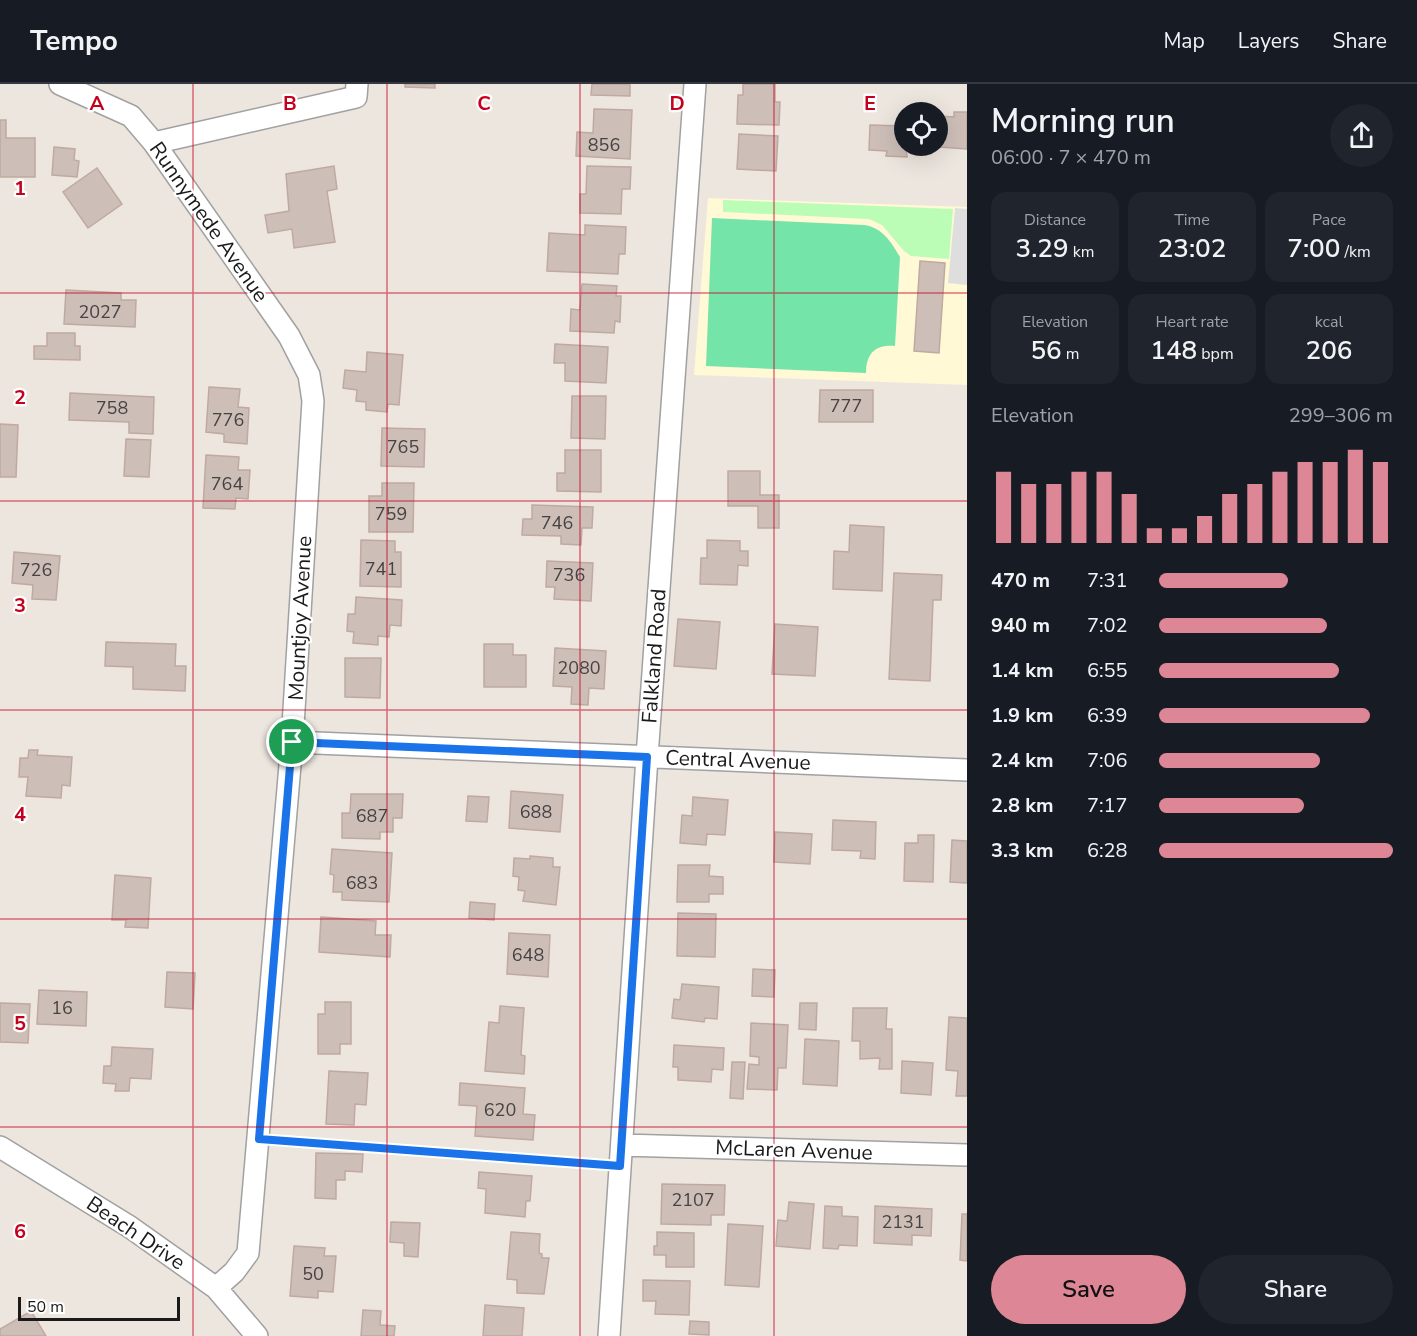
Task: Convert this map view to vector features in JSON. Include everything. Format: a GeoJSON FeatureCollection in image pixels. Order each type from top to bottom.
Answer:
{"type":"FeatureCollection","features":[{"type":"Feature","properties":{"kind":"street","name":"Runnymede Avenue"},"geometry":{"type":"LineString","coordinates":[[60,84],[130,116],[154,143],[289,336],[309,375],[313,401]]}},
{"type":"Feature","properties":{"kind":"street"},"geometry":{"type":"LineString","coordinates":[[154,143],[356,97],[357,84]]}},
{"type":"Feature","properties":{"kind":"street","name":"Falkland Road"},"geometry":{"type":"LineString","coordinates":[[609,1336],[695,84]]}},
{"type":"Feature","properties":{"kind":"street","name":"Mountjoy Avenue"},"geometry":{"type":"LineString","coordinates":[[216,1288],[234,1272],[248,1253],[292,742],[313,401]]}},
{"type":"Feature","properties":{"kind":"street","name":"Central Avenue"},"geometry":{"type":"LineString","coordinates":[[292,742],[967,770]]}},
{"type":"Feature","properties":{"kind":"street","name":"Beach Drive"},"geometry":{"type":"LineString","coordinates":[[0,1147],[130,1227],[216,1288],[257,1336]]}},
{"type":"Feature","properties":{"kind":"street","name":"McLaren Avenue"},"geometry":{"type":"LineString","coordinates":[[621,1155],[967,1155]]}},
{"type":"Feature","properties":{"kind":"path"},"geometry":{"type":"LineString","coordinates":[[259,1139],[621,1155]]}},
{"type":"Feature","properties":{"kind":"shaded area"},"geometry":{"type":"Polygon","coordinates":[[[708,198],[967,207],[967,385],[694,375],[708,198]]]}},
{"type":"Feature","properties":{"kind":"shaded area"},"geometry":{"type":"Polygon","coordinates":[[[955,208],[967,209],[967,285],[948,283],[955,208]]]}},
{"type":"Feature","properties":{"kind":"green space"},"geometry":{"type":"Polygon","coordinates":[[[723,200],[953,209],[949,259],[911,256],[882,225],[869,219],[723,212],[723,200]]]}},
{"type":"Feature","properties":{"kind":"green space"},"geometry":{"type":"Polygon","coordinates":[[[712,218],[864,225],[881,232],[900,257],[895,346],[882,347],[873,352],[866,366],[866,373],[706,366],[712,218]]]}},
{"type":"Feature","properties":{"kind":"building"},"geometry":{"type":"Polygon","coordinates":[[[405,84],[435,84],[435,88],[405,87],[405,84]]]}},
{"type":"Feature","properties":{"kind":"building"},"geometry":{"type":"Polygon","coordinates":[[[592,84],[630,84],[630,96],[591,95],[592,84]]]}},
{"type":"Feature","properties":{"kind":"building"},"geometry":{"type":"Polygon","coordinates":[[[743,84],[775,84],[775,102],[780,102],[779,125],[737,124],[738,95],[743,95],[743,84]]]}},
{"type":"Feature","properties":{"kind":"building"},"geometry":{"type":"Polygon","coordinates":[[[594,109],[632,110],[630,159],[576,156],[577,132],[593,133],[594,109]]]}},
{"type":"Feature","properties":{"kind":"building"},"geometry":{"type":"Polygon","coordinates":[[[954,112],[967,112],[967,149],[948,148],[948,117],[954,117],[954,112]]]}},
{"type":"Feature","properties":{"kind":"building"},"geometry":{"type":"Polygon","coordinates":[[[0,120],[6,120],[6,138],[35,138],[35,177],[0,177],[0,120]]]}},
{"type":"Feature","properties":{"kind":"building"},"geometry":{"type":"Polygon","coordinates":[[[870,125],[894,126],[894,156],[907,157],[886,156],[887,151],[869,150],[870,125]]]}},
{"type":"Feature","properties":{"kind":"building"},"geometry":{"type":"Polygon","coordinates":[[[739,134],[778,136],[776,171],[737,169],[739,134]]]}},
{"type":"Feature","properties":{"kind":"building"},"geometry":{"type":"Polygon","coordinates":[[[54,147],[75,149],[74,160],[79,161],[77,177],[52,175],[54,147]]]}},
{"type":"Feature","properties":{"kind":"building"},"geometry":{"type":"Polygon","coordinates":[[[334,166],[337,189],[327,191],[335,242],[294,248],[292,229],[268,233],[265,215],[289,211],[286,174],[334,166]]]}},
{"type":"Feature","properties":{"kind":"building"},"geometry":{"type":"Polygon","coordinates":[[[587,166],[631,167],[630,189],[622,189],[621,214],[580,213],[580,194],[586,194],[587,166]]]}},
{"type":"Feature","properties":{"kind":"building"},"geometry":{"type":"Polygon","coordinates":[[[97,168],[122,204],[88,228],[63,192],[97,168]]]}},
{"type":"Feature","properties":{"kind":"building"},"geometry":{"type":"Polygon","coordinates":[[[585,225],[626,227],[625,254],[619,254],[618,274],[547,271],[549,233],[585,235],[585,225]]]}},
{"type":"Feature","properties":{"kind":"building"},"geometry":{"type":"Polygon","coordinates":[[[920,261],[945,263],[939,353],[914,351],[920,261]]]}},
{"type":"Feature","properties":{"kind":"building"},"geometry":{"type":"Polygon","coordinates":[[[582,284],[617,286],[616,296],[621,296],[620,322],[615,321],[614,333],[570,331],[571,309],[580,310],[582,284]]]}},
{"type":"Feature","properties":{"kind":"building"},"geometry":{"type":"Polygon","coordinates":[[[66,290],[121,293],[121,300],[136,300],[135,327],[64,324],[66,290]]]}},
{"type":"Feature","properties":{"kind":"building"},"geometry":{"type":"Polygon","coordinates":[[[47,333],[75,333],[75,346],[80,346],[80,360],[34,359],[34,346],[47,346],[47,333]]]}},
{"type":"Feature","properties":{"kind":"building"},"geometry":{"type":"Polygon","coordinates":[[[555,344],[608,347],[606,383],[565,381],[565,363],[554,363],[555,344]]]}},
{"type":"Feature","properties":{"kind":"building"},"geometry":{"type":"Polygon","coordinates":[[[367,352],[403,355],[399,405],[388,404],[387,412],[366,410],[366,402],[356,401],[357,390],[343,388],[345,370],[366,372],[367,352]]]}},
{"type":"Feature","properties":{"kind":"building"},"geometry":{"type":"Polygon","coordinates":[[[209,387],[240,389],[238,407],[249,408],[247,444],[224,442],[224,434],[206,432],[209,387]]]}},
{"type":"Feature","properties":{"kind":"building"},"geometry":{"type":"Polygon","coordinates":[[[820,390],[873,390],[873,422],[819,422],[820,390]]]}},
{"type":"Feature","properties":{"kind":"building"},"geometry":{"type":"Polygon","coordinates":[[[70,393],[154,397],[153,434],[129,433],[129,422],[69,420],[70,393]]]}},
{"type":"Feature","properties":{"kind":"building"},"geometry":{"type":"Polygon","coordinates":[[[572,396],[606,396],[605,439],[571,438],[572,396]]]}},
{"type":"Feature","properties":{"kind":"building"},"geometry":{"type":"Polygon","coordinates":[[[0,424],[18,425],[16,477],[0,477],[0,424]]]}},
{"type":"Feature","properties":{"kind":"building"},"geometry":{"type":"Polygon","coordinates":[[[382,428],[425,429],[424,467],[381,466],[382,428]]]}},
{"type":"Feature","properties":{"kind":"building"},"geometry":{"type":"Polygon","coordinates":[[[126,439],[151,440],[149,477],[124,476],[126,439]]]}},
{"type":"Feature","properties":{"kind":"building"},"geometry":{"type":"Polygon","coordinates":[[[565,450],[601,450],[601,492],[557,491],[557,473],[565,473],[565,450]]]}},
{"type":"Feature","properties":{"kind":"building"},"geometry":{"type":"Polygon","coordinates":[[[206,455],[239,457],[238,470],[250,470],[248,499],[236,498],[235,509],[203,508],[206,455]]]}},
{"type":"Feature","properties":{"kind":"building"},"geometry":{"type":"Polygon","coordinates":[[[728,471],[760,471],[760,495],[779,495],[779,528],[758,528],[758,506],[728,506],[728,471]]]}},
{"type":"Feature","properties":{"kind":"building"},"geometry":{"type":"Polygon","coordinates":[[[382,483],[414,483],[413,532],[369,532],[369,496],[382,496],[382,483]]]}},
{"type":"Feature","properties":{"kind":"building"},"geometry":{"type":"Polygon","coordinates":[[[532,505],[593,507],[592,528],[582,528],[581,545],[561,544],[561,536],[522,535],[523,519],[532,519],[532,505]]]}},
{"type":"Feature","properties":{"kind":"building"},"geometry":{"type":"Polygon","coordinates":[[[850,525],[884,527],[882,591],[833,589],[834,551],[849,552],[850,525]]]}},
{"type":"Feature","properties":{"kind":"building"},"geometry":{"type":"Polygon","coordinates":[[[361,540],[395,541],[395,552],[401,552],[401,587],[360,586],[361,540]]]}},
{"type":"Feature","properties":{"kind":"building"},"geometry":{"type":"Polygon","coordinates":[[[707,540],[740,541],[740,551],[748,551],[748,566],[738,565],[737,585],[700,584],[701,558],[707,558],[707,540]]]}},
{"type":"Feature","properties":{"kind":"building"},"geometry":{"type":"Polygon","coordinates":[[[14,552],[60,556],[56,600],[32,599],[33,585],[12,583],[14,552]]]}},
{"type":"Feature","properties":{"kind":"building"},"geometry":{"type":"Polygon","coordinates":[[[547,561],[593,563],[591,601],[554,599],[555,587],[546,587],[547,561]]]}},
{"type":"Feature","properties":{"kind":"building"},"geometry":{"type":"Polygon","coordinates":[[[894,573],[942,575],[941,600],[933,600],[930,681],[889,679],[894,573]]]}},
{"type":"Feature","properties":{"kind":"building"},"geometry":{"type":"Polygon","coordinates":[[[356,597],[402,600],[401,626],[390,625],[389,637],[378,636],[378,645],[353,643],[354,632],[347,631],[348,614],[355,614],[356,597]]]}},
{"type":"Feature","properties":{"kind":"building"},"geometry":{"type":"Polygon","coordinates":[[[678,619],[720,622],[716,669],[674,666],[678,619]]]}},
{"type":"Feature","properties":{"kind":"building"},"geometry":{"type":"Polygon","coordinates":[[[775,624],[818,627],[815,676],[772,674],[775,624]]]}},
{"type":"Feature","properties":{"kind":"building"},"geometry":{"type":"Polygon","coordinates":[[[106,642],[176,644],[175,666],[186,666],[185,691],[133,689],[133,667],[105,666],[106,642]]]}},
{"type":"Feature","properties":{"kind":"building"},"geometry":{"type":"Polygon","coordinates":[[[484,644],[513,644],[513,655],[526,655],[526,687],[484,687],[484,644]]]}},
{"type":"Feature","properties":{"kind":"building"},"geometry":{"type":"Polygon","coordinates":[[[555,648],[606,651],[604,689],[589,688],[588,705],[571,704],[572,687],[553,686],[555,648]]]}},
{"type":"Feature","properties":{"kind":"building"},"geometry":{"type":"Polygon","coordinates":[[[345,658],[381,658],[380,698],[345,697],[345,658]]]}},
{"type":"Feature","properties":{"kind":"building"},"geometry":{"type":"Polygon","coordinates":[[[29,750],[38,750],[37,755],[72,757],[70,786],[62,785],[61,798],[26,796],[28,777],[19,777],[20,758],[28,758],[29,750]]]}},
{"type":"Feature","properties":{"kind":"building"},"geometry":{"type":"Polygon","coordinates":[[[511,791],[563,795],[560,832],[509,828],[511,791]]]}},
{"type":"Feature","properties":{"kind":"building"},"geometry":{"type":"Polygon","coordinates":[[[351,794],[403,794],[402,818],[393,818],[393,832],[380,832],[380,839],[342,838],[342,813],[350,813],[351,794]]]}},
{"type":"Feature","properties":{"kind":"building"},"geometry":{"type":"Polygon","coordinates":[[[468,796],[489,797],[487,822],[466,821],[468,796]]]}},
{"type":"Feature","properties":{"kind":"building"},"geometry":{"type":"Polygon","coordinates":[[[693,797],[728,800],[725,835],[707,834],[706,845],[680,843],[682,815],[692,816],[693,797]]]}},
{"type":"Feature","properties":{"kind":"building"},"geometry":{"type":"Polygon","coordinates":[[[833,820],[876,822],[875,859],[860,858],[861,851],[832,850],[833,820]]]}},
{"type":"Feature","properties":{"kind":"building"},"geometry":{"type":"Polygon","coordinates":[[[775,832],[812,834],[810,864],[774,862],[775,832]]]}},
{"type":"Feature","properties":{"kind":"building"},"geometry":{"type":"Polygon","coordinates":[[[918,835],[934,835],[933,882],[904,881],[905,843],[918,843],[918,835]]]}},
{"type":"Feature","properties":{"kind":"building"},"geometry":{"type":"Polygon","coordinates":[[[952,840],[967,841],[967,883],[950,882],[952,840]]]}},
{"type":"Feature","properties":{"kind":"building"},"geometry":{"type":"Polygon","coordinates":[[[332,849],[392,853],[389,902],[342,900],[342,892],[333,892],[334,875],[330,874],[332,849]]]}},
{"type":"Feature","properties":{"kind":"building"},"geometry":{"type":"Polygon","coordinates":[[[530,856],[553,858],[553,867],[560,867],[556,905],[523,901],[525,891],[518,890],[519,877],[513,876],[514,858],[530,859],[530,856]]]}},
{"type":"Feature","properties":{"kind":"building"},"geometry":{"type":"Polygon","coordinates":[[[678,865],[710,865],[709,876],[723,877],[723,894],[709,894],[709,902],[677,902],[678,865]]]}},
{"type":"Feature","properties":{"kind":"building"},"geometry":{"type":"Polygon","coordinates":[[[115,875],[151,878],[148,928],[125,927],[126,920],[112,920],[115,875]]]}},
{"type":"Feature","properties":{"kind":"building"},"geometry":{"type":"Polygon","coordinates":[[[470,902],[495,904],[494,920],[469,918],[470,902]]]}},
{"type":"Feature","properties":{"kind":"building"},"geometry":{"type":"Polygon","coordinates":[[[678,913],[716,914],[715,957],[677,956],[678,913]]]}},
{"type":"Feature","properties":{"kind":"building"},"geometry":{"type":"Polygon","coordinates":[[[321,917],[376,921],[375,935],[391,935],[390,957],[319,952],[321,917]]]}},
{"type":"Feature","properties":{"kind":"building"},"geometry":{"type":"Polygon","coordinates":[[[509,933],[550,935],[548,977],[507,974],[509,933]]]}},
{"type":"Feature","properties":{"kind":"building"},"geometry":{"type":"Polygon","coordinates":[[[753,969],[775,970],[774,997],[752,996],[753,969]]]}},
{"type":"Feature","properties":{"kind":"building"},"geometry":{"type":"Polygon","coordinates":[[[167,972],[195,973],[193,1009],[165,1007],[167,972]]]}},
{"type":"Feature","properties":{"kind":"building"},"geometry":{"type":"Polygon","coordinates":[[[682,984],[719,987],[717,1019],[705,1018],[704,1022],[672,1018],[674,999],[680,1000],[682,984]]]}},
{"type":"Feature","properties":{"kind":"building"},"geometry":{"type":"Polygon","coordinates":[[[39,990],[87,992],[86,1026],[37,1024],[39,990]]]}},
{"type":"Feature","properties":{"kind":"building"},"geometry":{"type":"Polygon","coordinates":[[[325,1002],[351,1002],[351,1044],[340,1044],[340,1054],[318,1054],[318,1014],[325,1014],[325,1002]]]}},
{"type":"Feature","properties":{"kind":"building"},"geometry":{"type":"Polygon","coordinates":[[[0,1003],[30,1004],[28,1043],[0,1042],[0,1003]]]}},
{"type":"Feature","properties":{"kind":"building"},"geometry":{"type":"Polygon","coordinates":[[[800,1003],[817,1003],[816,1030],[799,1029],[800,1003]]]}},
{"type":"Feature","properties":{"kind":"building"},"geometry":{"type":"Polygon","coordinates":[[[500,1006],[524,1008],[521,1055],[525,1056],[524,1074],[485,1071],[489,1022],[499,1023],[500,1006]]]}},
{"type":"Feature","properties":{"kind":"building"},"geometry":{"type":"Polygon","coordinates":[[[853,1008],[887,1008],[886,1029],[892,1029],[892,1069],[879,1069],[880,1058],[860,1059],[860,1041],[852,1041],[853,1008]]]}},
{"type":"Feature","properties":{"kind":"building"},"geometry":{"type":"Polygon","coordinates":[[[949,1017],[967,1018],[967,1096],[956,1096],[958,1071],[946,1070],[949,1017]]]}},
{"type":"Feature","properties":{"kind":"building"},"geometry":{"type":"Polygon","coordinates":[[[751,1023],[788,1025],[786,1068],[778,1068],[777,1090],[747,1089],[749,1064],[759,1065],[759,1057],[750,1056],[751,1023]]]}},
{"type":"Feature","properties":{"kind":"building"},"geometry":{"type":"Polygon","coordinates":[[[805,1039],[839,1041],[837,1086],[803,1084],[805,1039]]]}},
{"type":"Feature","properties":{"kind":"building"},"geometry":{"type":"Polygon","coordinates":[[[674,1045],[724,1048],[723,1070],[712,1069],[711,1082],[678,1080],[678,1067],[673,1067],[674,1045]]]}},
{"type":"Feature","properties":{"kind":"building"},"geometry":{"type":"Polygon","coordinates":[[[112,1047],[153,1049],[151,1079],[130,1078],[129,1091],[115,1091],[116,1084],[103,1083],[104,1066],[111,1066],[112,1047]]]}},
{"type":"Feature","properties":{"kind":"building"},"geometry":{"type":"Polygon","coordinates":[[[902,1061],[933,1063],[931,1095],[901,1093],[902,1061]]]}},
{"type":"Feature","properties":{"kind":"building"},"geometry":{"type":"Polygon","coordinates":[[[732,1062],[745,1062],[743,1099],[730,1098],[732,1062]]]}},
{"type":"Feature","properties":{"kind":"building"},"geometry":{"type":"Polygon","coordinates":[[[329,1071],[368,1073],[366,1105],[355,1104],[354,1125],[326,1124],[329,1071]]]}},
{"type":"Feature","properties":{"kind":"building"},"geometry":{"type":"Polygon","coordinates":[[[460,1083],[525,1088],[523,1114],[535,1115],[533,1140],[475,1136],[477,1106],[459,1105],[460,1083]]]}},
{"type":"Feature","properties":{"kind":"building"},"geometry":{"type":"Polygon","coordinates":[[[316,1153],[363,1154],[362,1172],[345,1171],[345,1180],[336,1180],[336,1199],[315,1198],[316,1153]]]}},
{"type":"Feature","properties":{"kind":"building"},"geometry":{"type":"Polygon","coordinates":[[[479,1172],[532,1176],[530,1201],[526,1201],[525,1217],[485,1213],[486,1189],[478,1188],[479,1172]]]}},
{"type":"Feature","properties":{"kind":"building"},"geometry":{"type":"Polygon","coordinates":[[[662,1184],[725,1185],[724,1215],[711,1215],[711,1225],[661,1224],[662,1184]]]}},
{"type":"Feature","properties":{"kind":"building"},"geometry":{"type":"Polygon","coordinates":[[[789,1202],[814,1204],[810,1249],[776,1246],[778,1220],[787,1221],[789,1202]]]}},
{"type":"Feature","properties":{"kind":"building"},"geometry":{"type":"Polygon","coordinates":[[[825,1206],[842,1207],[842,1216],[858,1217],[857,1246],[839,1245],[838,1249],[823,1248],[825,1206]]]}},
{"type":"Feature","properties":{"kind":"building"},"geometry":{"type":"Polygon","coordinates":[[[875,1206],[932,1209],[931,1236],[912,1235],[912,1245],[874,1243],[875,1206]]]}},
{"type":"Feature","properties":{"kind":"building"},"geometry":{"type":"Polygon","coordinates":[[[962,1214],[967,1214],[967,1261],[960,1260],[962,1214]]]}},
{"type":"Feature","properties":{"kind":"building"},"geometry":{"type":"Polygon","coordinates":[[[391,1222],[420,1223],[418,1257],[404,1256],[404,1243],[390,1242],[391,1222]]]}},
{"type":"Feature","properties":{"kind":"building"},"geometry":{"type":"Polygon","coordinates":[[[728,1224],[763,1226],[759,1287],[725,1285],[728,1224]]]}},
{"type":"Feature","properties":{"kind":"building"},"geometry":{"type":"Polygon","coordinates":[[[511,1232],[540,1234],[539,1253],[542,1254],[542,1258],[549,1258],[544,1294],[517,1293],[517,1280],[507,1279],[511,1232]]]}},
{"type":"Feature","properties":{"kind":"building"},"geometry":{"type":"Polygon","coordinates":[[[657,1232],[694,1233],[694,1267],[666,1267],[666,1255],[654,1255],[654,1246],[657,1246],[657,1232]]]}},
{"type":"Feature","properties":{"kind":"building"},"geometry":{"type":"Polygon","coordinates":[[[294,1246],[325,1248],[324,1256],[336,1256],[333,1292],[318,1291],[318,1298],[290,1296],[294,1246]]]}},
{"type":"Feature","properties":{"kind":"building"},"geometry":{"type":"Polygon","coordinates":[[[643,1280],[690,1281],[689,1315],[655,1314],[656,1301],[643,1301],[643,1280]]]}},
{"type":"Feature","properties":{"kind":"building"},"geometry":{"type":"Polygon","coordinates":[[[485,1305],[524,1308],[522,1336],[483,1336],[485,1305]]]}},
{"type":"Feature","properties":{"kind":"building"},"geometry":{"type":"Polygon","coordinates":[[[363,1310],[381,1311],[380,1325],[395,1326],[394,1336],[361,1336],[363,1310]]]}},
{"type":"Feature","properties":{"kind":"building"},"geometry":{"type":"Polygon","coordinates":[[[31,1311],[46,1336],[0,1336],[0,1329],[31,1311]]]}},
{"type":"Feature","properties":{"kind":"building"},"geometry":{"type":"Polygon","coordinates":[[[690,1321],[709,1322],[709,1335],[689,1334],[690,1321]]]}},
{"type":"Feature","properties":{"kind":"route"},"geometry":{"type":"LineString","coordinates":[[292,742],[647,757],[620,1166],[259,1139],[292,742]]}}]}
